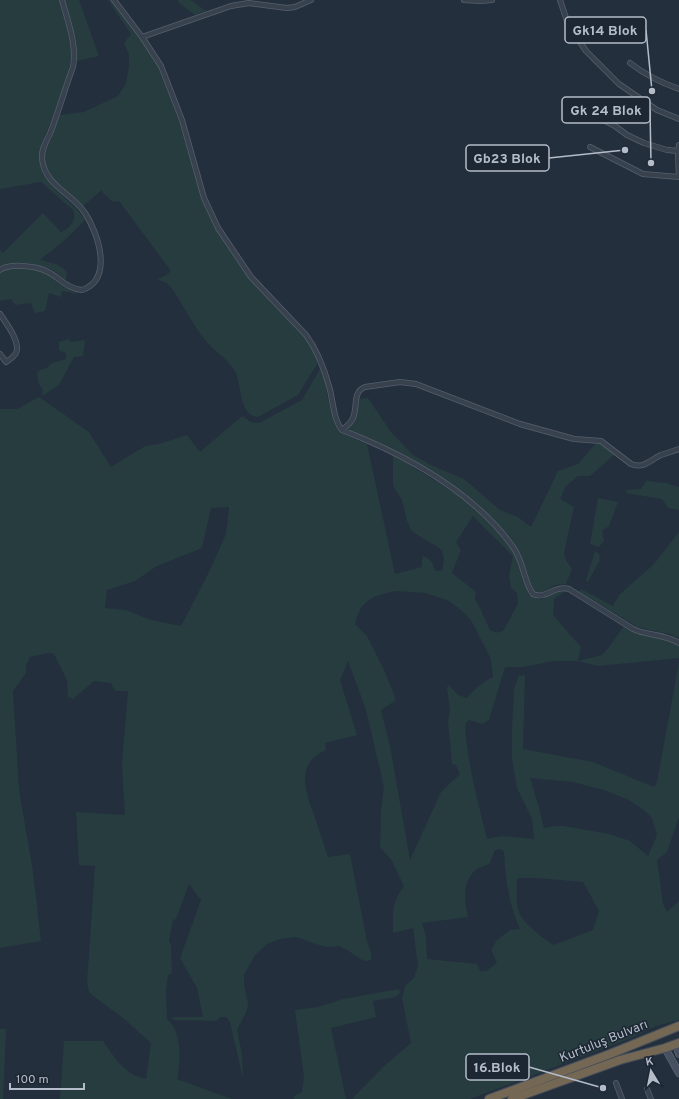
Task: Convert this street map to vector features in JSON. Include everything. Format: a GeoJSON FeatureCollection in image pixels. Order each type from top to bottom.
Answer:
{"type":"FeatureCollection","features":[{"type":"Feature","properties":{"kind":"highway","name":"Kurtuluş Bulvarı"},"geometry":{"type":"LineString","coordinates":[[670,1029],[679,1026]]}},
{"type":"Feature","properties":{"kind":"highway"},"geometry":{"type":"LineString","coordinates":[[670,1029],[676,1037],[677,1044],[665,1048],[661,1043],[660,1033],[670,1029]]}},
{"type":"Feature","properties":{"kind":"highway","name":"Kurtuluş Bulvarı"},"geometry":{"type":"LineString","coordinates":[[489,1099],[610,1054],[660,1033]]}},
{"type":"Feature","properties":{"kind":"highway","name":"Kurtuluş Bulvarı"},"geometry":{"type":"LineString","coordinates":[[512,1099],[620,1060],[665,1048]]}},
{"type":"Feature","properties":{"kind":"street"},"geometry":{"type":"LineString","coordinates":[[0,270],[6,267],[14,266],[42,269],[70,287],[82,290],[97,279],[100,268],[99,250],[89,221],[79,206],[47,176],[44,170],[42,158],[43,148],[73,67],[73,41],[62,0]]}},
{"type":"Feature","properties":{"kind":"street"},"geometry":{"type":"LineString","coordinates":[[114,0],[142,36],[163,72],[182,122],[204,198],[218,228],[251,278],[306,335],[313,345],[326,374],[337,420],[342,430],[402,457],[471,501],[496,526],[515,549],[521,560],[533,594],[536,596],[543,595],[558,588],[569,589],[633,629],[668,637],[679,643]]}},
{"type":"Feature","properties":{"kind":"street"},"geometry":{"type":"LineString","coordinates":[[142,36],[230,6],[249,3],[287,8],[295,7],[311,0]]}},
{"type":"Feature","properties":{"kind":"street"},"geometry":{"type":"LineString","coordinates":[[464,0],[480,2],[492,0]]}},
{"type":"Feature","properties":{"kind":"street"},"geometry":{"type":"LineString","coordinates":[[560,0],[568,24],[586,51],[614,79],[658,110],[679,119]]}},
{"type":"Feature","properties":{"kind":"street"},"geometry":{"type":"LineString","coordinates":[[630,63],[666,84],[679,89]]}},
{"type":"Feature","properties":{"kind":"street"},"geometry":{"type":"LineString","coordinates":[[592,114],[615,126],[627,135],[644,143],[667,150],[679,151]]}},
{"type":"Feature","properties":{"kind":"street"},"geometry":{"type":"LineString","coordinates":[[590,147],[643,174],[679,177],[679,145]]}},
{"type":"Feature","properties":{"kind":"street"},"geometry":{"type":"LineString","coordinates":[[0,314],[14,336],[16,349],[15,354],[6,362],[0,354]]}},
{"type":"Feature","properties":{"kind":"street"},"geometry":{"type":"LineString","coordinates":[[342,430],[353,418],[356,410],[357,393],[360,389],[404,382],[424,387],[520,424],[574,439],[601,441],[635,466],[646,464],[660,456],[679,449]]}},
{"type":"Feature","properties":{"kind":"street"},"geometry":{"type":"LineString","coordinates":[[677,1044],[679,1054]]}},
{"type":"Feature","properties":{"kind":"street"},"geometry":{"type":"LineString","coordinates":[[665,1048],[679,1073]]}},
{"type":"Feature","properties":{"kind":"street"},"geometry":{"type":"LineString","coordinates":[[616,1083],[621,1099]]}},
{"type":"Feature","properties":{"kind":"street"},"geometry":{"type":"LineString","coordinates":[[647,1089],[651,1099]]}},
{"type":"Feature","properties":{"kind":"green space"},"geometry":{"type":"Polygon","coordinates":[[[0,0],[59,0],[69,35],[71,57],[68,72],[60,98],[41,145],[39,156],[42,170],[50,184],[75,207],[85,220],[67,238],[40,260],[55,264],[64,269],[67,272],[66,280],[50,269],[39,265],[11,263],[0,266],[0,250],[3,253],[43,213],[61,232],[70,226],[74,214],[73,210],[41,182],[0,189],[0,0]]]}},
{"type":"Feature","properties":{"kind":"green space"},"geometry":{"type":"Polygon","coordinates":[[[64,0],[79,0],[99,56],[77,61],[75,38],[64,0]]]}},
{"type":"Feature","properties":{"kind":"green space"},"geometry":{"type":"Polygon","coordinates":[[[108,0],[112,0],[158,66],[180,124],[204,204],[216,229],[237,262],[257,287],[306,339],[317,360],[317,364],[298,395],[258,417],[247,411],[235,371],[232,366],[205,340],[168,284],[157,279],[165,276],[171,271],[119,201],[113,202],[103,193],[102,190],[83,206],[57,183],[47,169],[45,153],[60,115],[84,112],[118,96],[126,83],[129,67],[129,55],[124,43],[131,34],[108,0]]]}},
{"type":"Feature","properties":{"kind":"green space"},"geometry":{"type":"Polygon","coordinates":[[[178,0],[191,0],[206,11],[195,15],[178,2],[178,0]]]}},
{"type":"Feature","properties":{"kind":"green space"},"geometry":{"type":"Polygon","coordinates":[[[12,268],[39,270],[64,287],[78,294],[62,291],[61,297],[49,293],[45,311],[35,313],[31,303],[15,305],[11,299],[0,301],[0,273],[12,268]]]}},
{"type":"Feature","properties":{"kind":"green space"},"geometry":{"type":"Polygon","coordinates":[[[69,339],[70,342],[85,340],[83,356],[74,357],[59,385],[42,396],[43,390],[39,384],[37,373],[40,370],[47,368],[52,363],[66,359],[66,353],[59,350],[59,342],[69,339]]]}},
{"type":"Feature","properties":{"kind":"green space"},"geometry":{"type":"Polygon","coordinates":[[[320,369],[322,369],[330,406],[338,428],[344,434],[367,444],[395,574],[422,567],[423,556],[428,558],[435,571],[442,571],[444,559],[442,551],[438,547],[411,530],[407,521],[402,500],[393,486],[393,455],[457,494],[491,524],[515,554],[520,563],[529,595],[537,599],[542,599],[558,591],[566,591],[554,599],[553,615],[581,647],[578,661],[554,661],[523,667],[505,667],[489,720],[482,724],[469,720],[465,724],[470,768],[487,839],[502,836],[534,839],[532,819],[517,788],[512,758],[514,688],[519,676],[525,675],[523,749],[593,762],[654,787],[657,782],[679,662],[679,817],[667,852],[657,860],[663,904],[667,912],[679,901],[679,1020],[656,1026],[629,1039],[470,1099],[352,1099],[383,1067],[411,1043],[402,998],[405,986],[414,978],[418,966],[413,928],[393,933],[393,914],[395,903],[404,886],[392,861],[380,847],[381,810],[384,787],[366,710],[348,661],[340,680],[357,735],[325,743],[326,750],[316,756],[310,763],[306,770],[305,778],[308,796],[328,857],[350,854],[367,941],[371,953],[371,960],[366,961],[360,959],[339,946],[327,947],[296,937],[280,939],[267,944],[255,955],[244,975],[244,984],[248,1003],[247,1010],[237,1030],[242,1054],[243,1079],[230,1022],[226,1017],[220,1017],[216,1021],[174,1020],[172,1017],[203,1017],[197,988],[180,958],[201,900],[189,884],[176,919],[173,920],[169,940],[171,946],[172,973],[168,975],[166,990],[167,1019],[172,1024],[178,1039],[180,1056],[177,1079],[232,1099],[60,1099],[64,1041],[103,1041],[116,1059],[126,1069],[132,1074],[146,1079],[151,1043],[123,1018],[89,992],[87,983],[95,866],[79,865],[76,812],[125,815],[122,765],[128,691],[115,691],[111,683],[94,681],[73,699],[68,697],[67,680],[54,654],[48,653],[30,657],[26,665],[26,673],[13,691],[19,789],[33,872],[41,941],[0,948],[0,409],[17,409],[39,397],[89,432],[111,467],[145,446],[159,444],[187,435],[200,452],[242,416],[251,422],[259,423],[302,400],[320,369]],[[229,507],[211,508],[202,548],[157,566],[135,581],[107,590],[105,608],[126,610],[151,620],[181,626],[209,572],[226,534],[229,507]],[[473,516],[456,542],[461,550],[452,573],[476,592],[475,599],[490,630],[493,632],[503,631],[518,604],[517,593],[511,588],[509,576],[513,556],[473,516]],[[396,591],[369,600],[365,604],[361,609],[355,624],[367,636],[385,672],[396,700],[381,710],[390,746],[410,860],[441,792],[460,774],[456,765],[452,764],[448,721],[450,711],[447,687],[449,685],[458,695],[467,698],[485,681],[493,677],[491,659],[471,620],[460,609],[447,600],[425,593],[396,591]],[[530,778],[544,828],[564,826],[609,834],[630,841],[648,856],[657,835],[652,818],[644,810],[629,800],[604,790],[573,782],[530,778]],[[501,849],[495,850],[490,863],[477,869],[468,880],[465,898],[468,917],[422,923],[426,937],[427,959],[477,964],[480,971],[486,971],[497,963],[491,950],[497,940],[510,930],[520,929],[510,901],[505,872],[504,852],[501,849]],[[517,878],[517,903],[519,912],[527,924],[554,945],[593,930],[599,911],[583,882],[538,878],[517,878]]]}},
{"type":"Feature","properties":{"kind":"green space"},"geometry":{"type":"Polygon","coordinates":[[[368,398],[391,432],[413,455],[433,466],[464,479],[500,510],[518,517],[531,527],[558,471],[578,464],[597,442],[615,454],[590,476],[578,476],[566,486],[560,499],[574,507],[564,553],[566,560],[572,569],[566,584],[555,585],[541,593],[534,591],[520,553],[515,545],[500,527],[467,496],[429,469],[367,437],[346,429],[358,399],[368,398]]]}},
{"type":"Feature","properties":{"kind":"green space"},"geometry":{"type":"Polygon","coordinates":[[[646,481],[666,483],[679,487],[679,510],[668,508],[662,499],[626,493],[626,490],[641,489],[646,481]]]}},
{"type":"Feature","properties":{"kind":"green space"},"geometry":{"type":"Polygon","coordinates":[[[598,498],[618,502],[609,526],[602,531],[604,541],[599,547],[590,544],[598,498]]]}},
{"type":"Feature","properties":{"kind":"green space"},"geometry":{"type":"Polygon","coordinates":[[[679,532],[679,638],[670,634],[636,626],[579,592],[581,589],[613,606],[619,595],[654,564],[679,532]]]}},
{"type":"Feature","properties":{"kind":"green space"},"geometry":{"type":"Polygon","coordinates":[[[595,551],[599,554],[600,560],[588,582],[586,580],[595,551]]]}},
{"type":"Feature","properties":{"kind":"green space"},"geometry":{"type":"Polygon","coordinates":[[[624,626],[638,634],[664,639],[679,646],[679,658],[598,666],[578,661],[602,655],[624,626]]]}},
{"type":"Feature","properties":{"kind":"green space"},"geometry":{"type":"Polygon","coordinates":[[[399,989],[400,993],[395,997],[373,1001],[376,1017],[331,1028],[346,1099],[294,1099],[294,1096],[302,1092],[304,1077],[295,1010],[318,1007],[343,999],[399,989]]]}},
{"type":"Feature","properties":{"kind":"green space"},"geometry":{"type":"Polygon","coordinates":[[[0,1029],[6,1029],[3,1099],[0,1099],[0,1029]]]}},
{"type":"Feature","properties":{"kind":"place","name":"Gk14 Blok"},"geometry":{"type":"Point","coordinates":[652,91]}},
{"type":"Feature","properties":{"kind":"place","name":"Gb23 Blok"},"geometry":{"type":"Point","coordinates":[625,150]}},
{"type":"Feature","properties":{"kind":"place","name":"Gk 24 Blok"},"geometry":{"type":"Point","coordinates":[651,163]}},
{"type":"Feature","properties":{"kind":"place","name":"16.Blok"},"geometry":{"type":"Point","coordinates":[603,1088]}}]}
